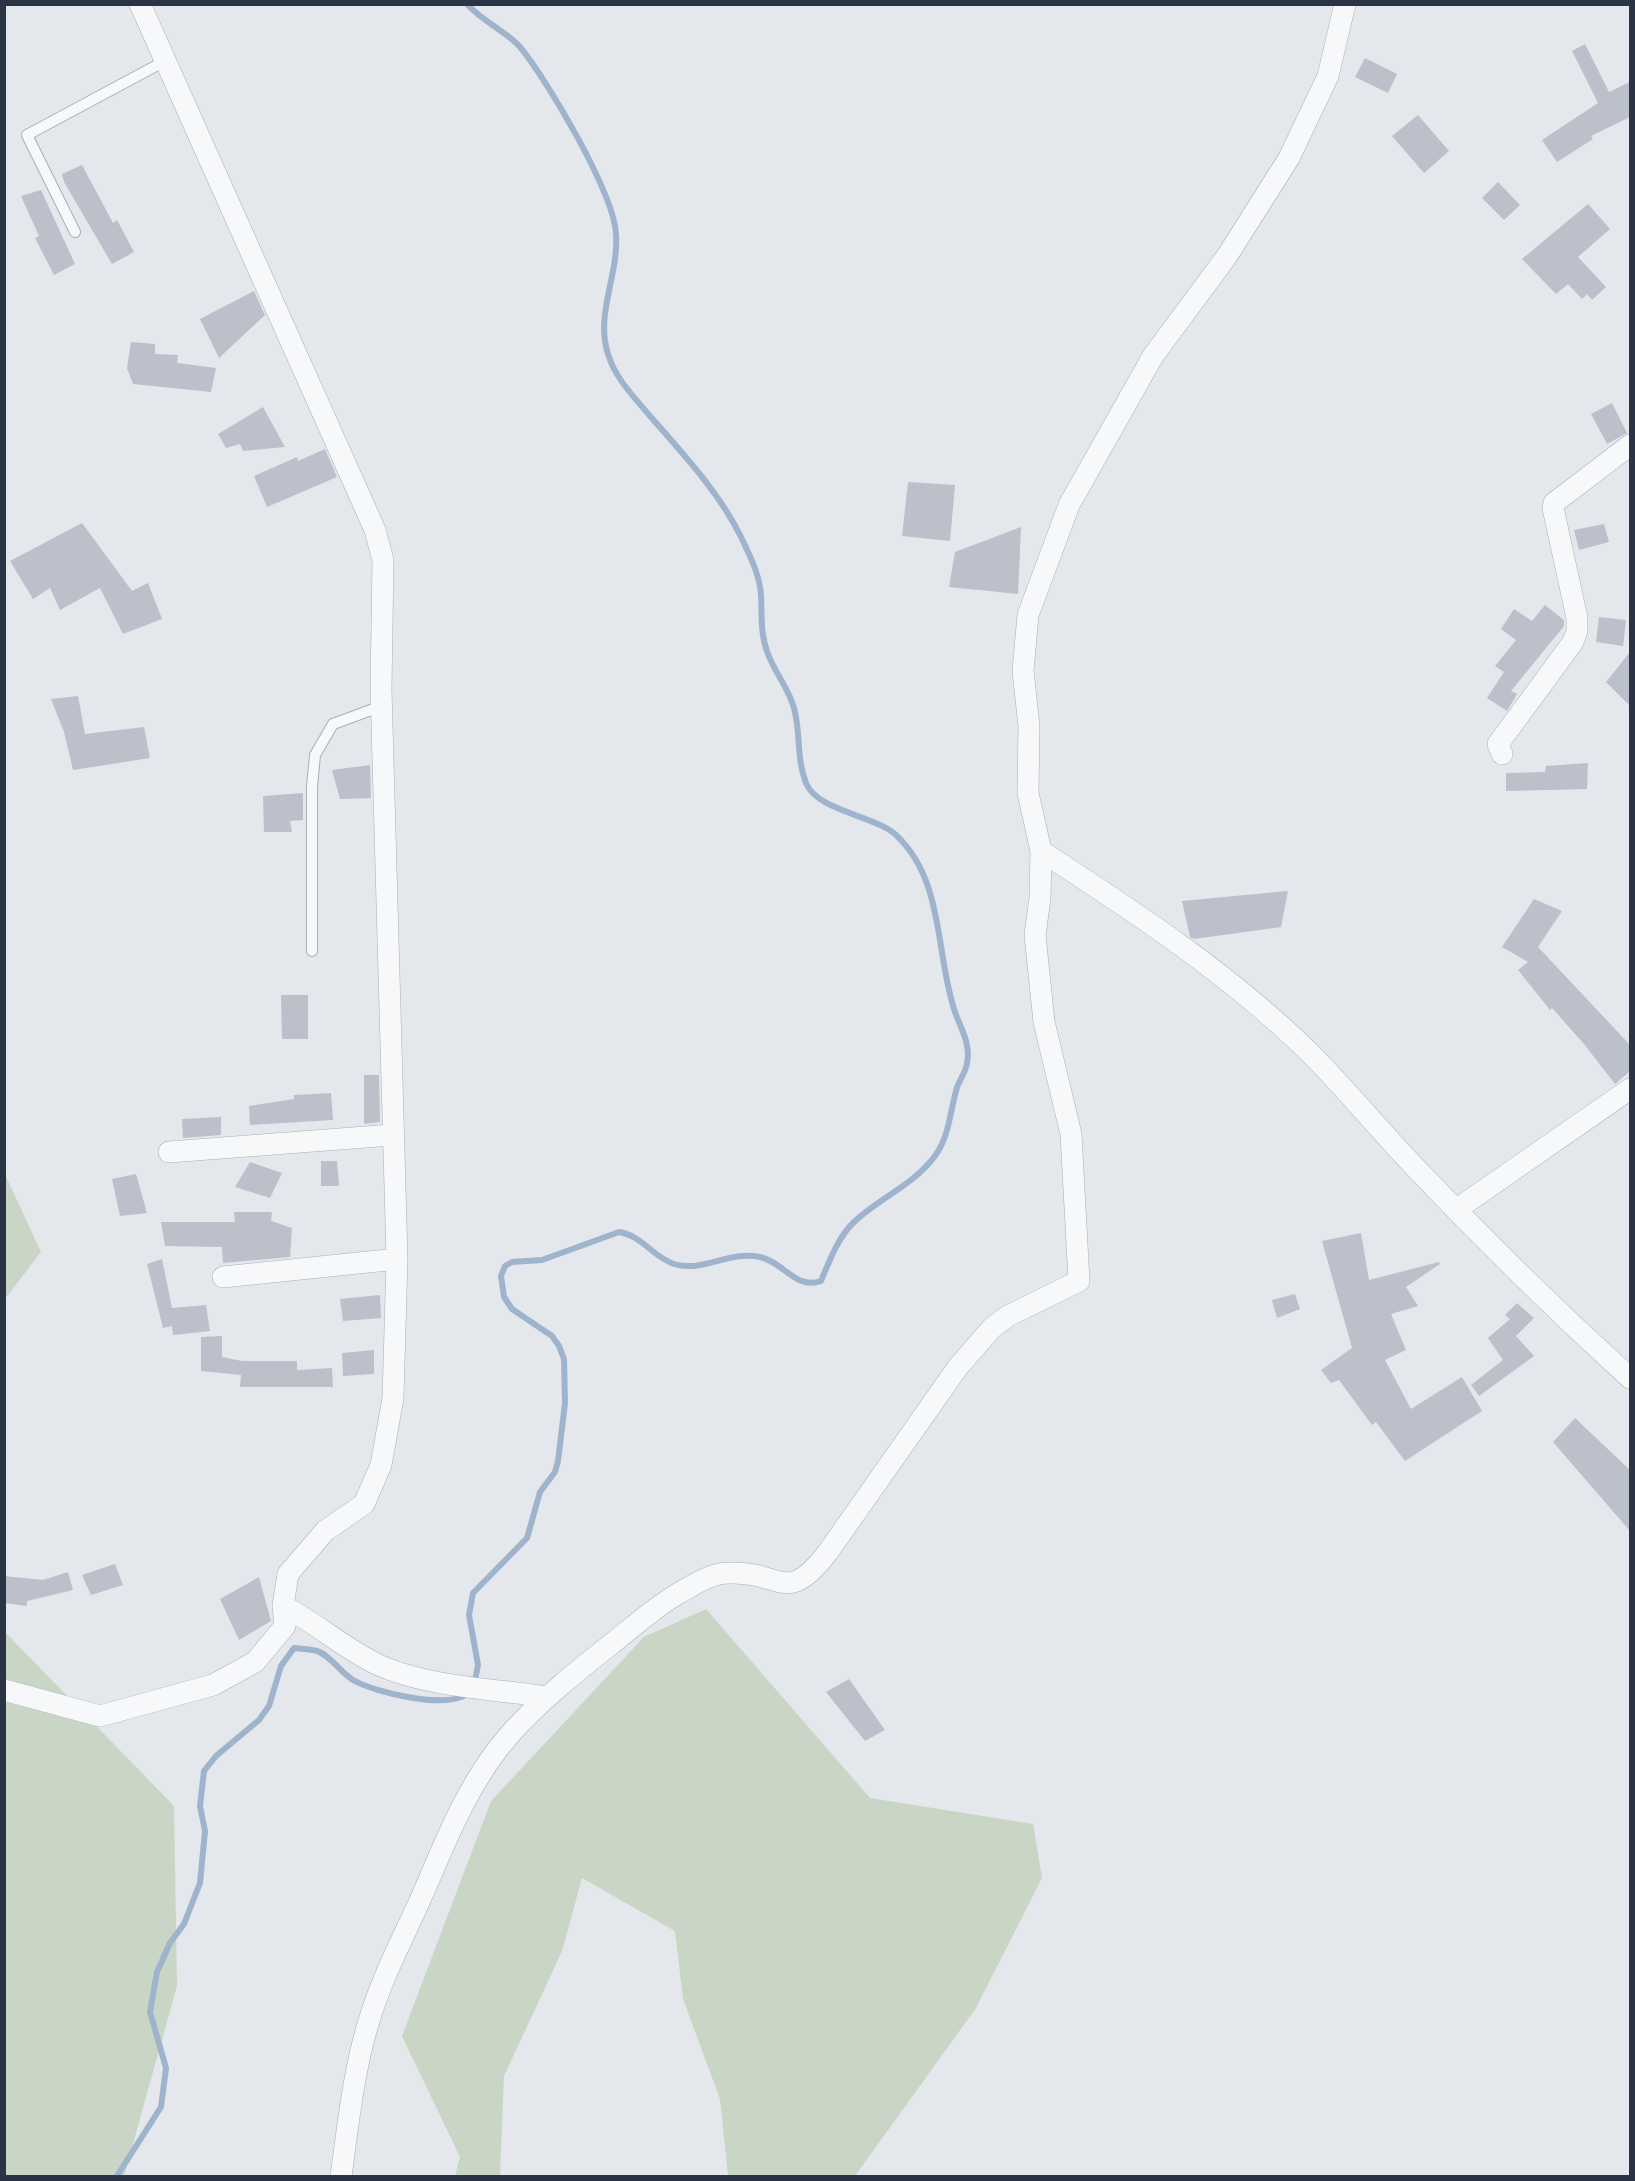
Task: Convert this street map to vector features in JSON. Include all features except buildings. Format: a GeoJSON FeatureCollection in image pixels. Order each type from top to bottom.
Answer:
{"type":"FeatureCollection","features":[{"type":"Feature","properties":{"kind":"street"},"geometry":{"type":"LineString","coordinates":[[4,1690],[100,1716],[213,1685],[255,1662],[285,1626],[283,1606],[288,1574],[325,1531],[364,1504],[381,1465],[393,1398],[397,1259],[382,706],[382,560],[375,530],[140,4]]}},
{"type":"Feature","properties":{"kind":"street"},"geometry":{"type":"LineString","coordinates":[[341,2176],[357,2067],[368,2024],[385,1977],[450,1831],[472,1790],[512,1732],[547,1697],[674,1596],[705,1579],[728,1573],[750,1574],[792,1584],[808,1576],[828,1552],[951,1376],[980,1341],[1008,1316],[1079,1281],[1071,1134],[1044,1022],[1035,935],[1040,898],[1041,851],[1028,794],[1029,726],[1023,671],[1028,615],[1069,505],[1143,374],[1227,256],[1289,158],[1328,76],[1345,4]]}},
{"type":"Feature","properties":{"kind":"street"},"geometry":{"type":"LineString","coordinates":[[1502,754],[1498,744],[1573,642],[1577,631],[1577,618],[1553,508],[1554,503],[1630,446]]}},
{"type":"Feature","properties":{"kind":"street"},"geometry":{"type":"LineString","coordinates":[[1041,851],[1172,936],[1237,988],[1309,1053],[1411,1163],[1525,1278],[1630,1377]]}},
{"type":"Feature","properties":{"kind":"street"},"geometry":{"type":"LineString","coordinates":[[1457,1209],[1630,1089]]}},
{"type":"Feature","properties":{"kind":"street"},"geometry":{"type":"LineString","coordinates":[[169,1152],[392,1135]]}},
{"type":"Feature","properties":{"kind":"street"},"geometry":{"type":"LineString","coordinates":[[223,1277],[397,1259]]}},
{"type":"Feature","properties":{"kind":"street"},"geometry":{"type":"LineString","coordinates":[[283,1606],[309,1619],[361,1657],[380,1666],[416,1678],[547,1697]]}},
{"type":"Feature","properties":{"kind":"lane"},"geometry":{"type":"LineString","coordinates":[[75,232],[27,135],[165,61]]}},
{"type":"Feature","properties":{"kind":"lane"},"geometry":{"type":"LineString","coordinates":[[312,951],[311,799],[315,755],[333,724],[382,706]]}},
{"type":"Feature","properties":{"kind":"green space"},"geometry":{"type":"Polygon","coordinates":[[[4,1172],[41,1252],[5,1299],[4,1299],[4,1172]]]}},
{"type":"Feature","properties":{"kind":"green space"},"geometry":{"type":"Polygon","coordinates":[[[706,1609],[870,1798],[1033,1824],[1042,1878],[976,2008],[855,2176],[728,2176],[720,2099],[683,1999],[675,1931],[582,1878],[562,1951],[504,2076],[500,2176],[455,2176],[460,2157],[402,2036],[491,1801],[644,1637],[706,1609]]]}},
{"type":"Feature","properties":{"kind":"green space"},"geometry":{"type":"Polygon","coordinates":[[[4,1631],[174,1806],[177,1986],[124,2176],[5,2176],[4,1631]]]}},
{"type":"Feature","properties":{"kind":"waterway"},"geometry":{"type":"LineString","coordinates":[[467,4],[520,47],[547,85],[592,166],[604,192],[616,234],[616,249],[604,324],[611,363],[620,379],[722,504],[748,551],[760,586],[765,647],[794,708],[801,764],[806,783],[822,800],[874,822],[896,835],[912,853],[923,874],[931,896],[949,990],[968,1049],[966,1067],[957,1087],[948,1128],[937,1153],[913,1178],[863,1214],[848,1228],[834,1250],[821,1281],[804,1282],[776,1264],[760,1257],[738,1256],[695,1266],[674,1264],[634,1237],[619,1232],[542,1260],[512,1262],[505,1266],[501,1276],[504,1297],[512,1309],[552,1336],[559,1346],[564,1359],[565,1403],[555,1472],[540,1492],[527,1538],[473,1593],[469,1615],[478,1665],[474,1685]]}},
{"type":"Feature","properties":{"kind":"waterway"},"geometry":{"type":"LineString","coordinates":[[117,2176],[161,2107],[166,2068],[150,2012],[157,1972],[170,1943],[184,1924],[200,1883],[205,1831],[200,1806],[204,1771],[216,1756],[259,1720],[269,1706],[281,1666],[294,1648],[322,1653],[353,1680],[378,1690],[429,1700],[459,1698],[469,1693]]}}]}
